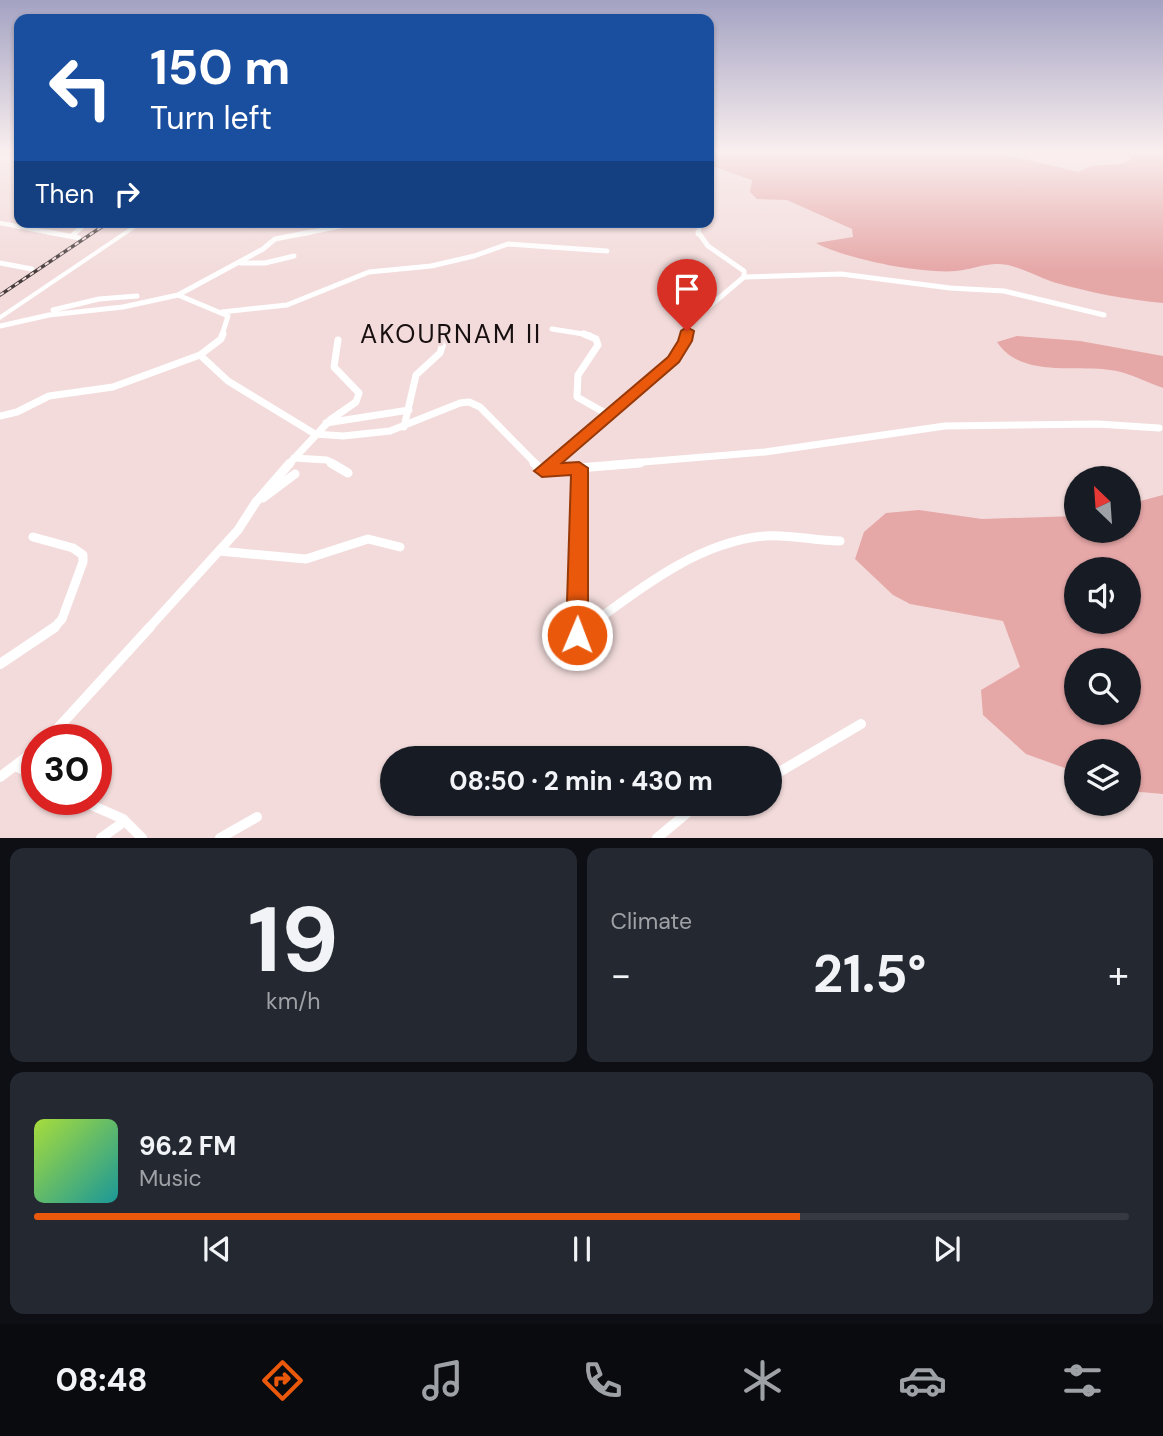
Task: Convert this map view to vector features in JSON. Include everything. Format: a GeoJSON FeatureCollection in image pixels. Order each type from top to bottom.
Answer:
{"type":"FeatureCollection","features":[{"type":"Feature","properties":{"kind":"street"},"geometry":{"type":"LineString","coordinates":[[28,228],[79,238]]}},
{"type":"Feature","properties":{"kind":"street"},"geometry":{"type":"LineString","coordinates":[[72,236],[81,228]]}},
{"type":"Feature","properties":{"kind":"street"},"geometry":{"type":"LineString","coordinates":[[0,318],[133,228]]}},
{"type":"Feature","properties":{"kind":"street"},"geometry":{"type":"LineString","coordinates":[[19,321],[131,305],[178,295],[280,237],[331,228]]}},
{"type":"Feature","properties":{"kind":"street"},"geometry":{"type":"LineString","coordinates":[[700,228],[698,234],[701,239],[714,253],[740,267],[744,271],[744,277]]}},
{"type":"Feature","properties":{"kind":"street"},"geometry":{"type":"LineString","coordinates":[[178,295],[222,312],[287,306],[369,272],[431,266],[510,244],[607,251]]}},
{"type":"Feature","properties":{"kind":"street"},"geometry":{"type":"LineString","coordinates":[[237,263],[265,262],[294,256]]}},
{"type":"Feature","properties":{"kind":"street"},"geometry":{"type":"LineString","coordinates":[[0,263],[32,269]]}},
{"type":"Feature","properties":{"kind":"street"},"geometry":{"type":"LineString","coordinates":[[542,471],[674,359],[685,341],[692,321],[744,277],[841,274],[950,288],[1004,291],[1104,315]]}},
{"type":"Feature","properties":{"kind":"street"},"geometry":{"type":"LineString","coordinates":[[0,326],[90,300],[137,296]]}},
{"type":"Feature","properties":{"kind":"street"},"geometry":{"type":"LineString","coordinates":[[0,415],[12,414],[53,395],[113,387],[200,355],[215,345],[224,334],[228,319],[222,312]]}},
{"type":"Feature","properties":{"kind":"street"},"geometry":{"type":"LineString","coordinates":[[552,329],[587,334],[596,339],[598,345],[580,369],[575,389],[578,397],[607,414]]}},
{"type":"Feature","properties":{"kind":"street"},"geometry":{"type":"LineString","coordinates":[[404,427],[416,375],[440,353],[447,330]]}},
{"type":"Feature","properties":{"kind":"street"},"geometry":{"type":"LineString","coordinates":[[62,724],[238,530],[256,502],[315,434],[356,402],[359,397],[353,384],[332,365],[338,340]]}},
{"type":"Feature","properties":{"kind":"street"},"geometry":{"type":"LineString","coordinates":[[200,355],[228,381],[315,434],[364,435],[404,427],[454,405],[469,402],[480,407],[542,471]]}},
{"type":"Feature","properties":{"kind":"street"},"geometry":{"type":"LineString","coordinates":[[326,423],[409,410]]}},
{"type":"Feature","properties":{"kind":"street"},"geometry":{"type":"LineString","coordinates":[[542,471],[765,452],[945,426],[1098,424],[1159,428]]}},
{"type":"Feature","properties":{"kind":"street"},"geometry":{"type":"LineString","coordinates":[[294,458],[327,460],[348,473]]}},
{"type":"Feature","properties":{"kind":"street"},"geometry":{"type":"LineString","coordinates":[[579,468],[577,635],[652,580],[706,552],[760,537],[839,541]]}},
{"type":"Feature","properties":{"kind":"street"},"geometry":{"type":"LineString","coordinates":[[256,502],[295,474]]}},
{"type":"Feature","properties":{"kind":"street"},"geometry":{"type":"LineString","coordinates":[[0,664],[51,631],[62,618],[83,562],[83,555],[75,547],[44,542],[33,537]]}},
{"type":"Feature","properties":{"kind":"street"},"geometry":{"type":"LineString","coordinates":[[219,551],[306,559],[360,540],[368,539],[400,547]]}},
{"type":"Feature","properties":{"kind":"street"},"geometry":{"type":"LineString","coordinates":[[782,770],[861,724]]}},
{"type":"Feature","properties":{"kind":"street"},"geometry":{"type":"LineString","coordinates":[[0,777],[21,762]]}},
{"type":"Feature","properties":{"kind":"street"},"geometry":{"type":"LineString","coordinates":[[16,766],[21,769]]}},
{"type":"Feature","properties":{"kind":"street"},"geometry":{"type":"LineString","coordinates":[[112,815],[138,829],[142,838]]}},
{"type":"Feature","properties":{"kind":"street"},"geometry":{"type":"LineString","coordinates":[[657,838],[683,816]]}},
{"type":"Feature","properties":{"kind":"street"},"geometry":{"type":"LineString","coordinates":[[220,838],[257,817]]}},
{"type":"Feature","properties":{"kind":"street"},"geometry":{"type":"LineString","coordinates":[[101,838],[125,821]]}},
{"type":"Feature","properties":{"kind":"shaded area"},"geometry":{"type":"Polygon","coordinates":[[[750,192],[1163,192],[1163,303],[1081,289],[1008,265],[994,264],[941,271],[904,268],[864,260],[816,243],[853,237],[852,229],[787,200],[757,199],[750,192]]]}},
{"type":"Feature","properties":{"kind":"shaded area"},"geometry":{"type":"Polygon","coordinates":[[[1017,336],[1080,341],[1163,356],[1163,388],[1117,371],[1049,368],[1020,361],[1007,353],[997,342],[1017,336]]]}},
{"type":"Feature","properties":{"kind":"shaded area"},"geometry":{"type":"Polygon","coordinates":[[[1163,495],[1163,794],[1141,792],[1141,739],[1064,739],[1064,768],[1026,754],[983,715],[981,690],[1020,667],[1003,621],[910,604],[893,595],[855,559],[864,532],[886,513],[919,510],[982,519],[1064,516],[1064,543],[1141,543],[1141,501],[1163,495]]]}},
{"type":"Feature","properties":{"kind":"railway"},"geometry":{"type":"LineString","coordinates":[[0,295],[100,228]]}},
{"type":"Feature","properties":{"kind":"district","name":"AKOURNAM II"},"geometry":{"type":"Point","coordinates":[451,334]}},
{"type":"Feature","properties":{"kind":"route"},"geometry":{"type":"LineString","coordinates":[[577,635],[579,468],[542,471],[666,367],[681,350],[687,331]]}}]}
